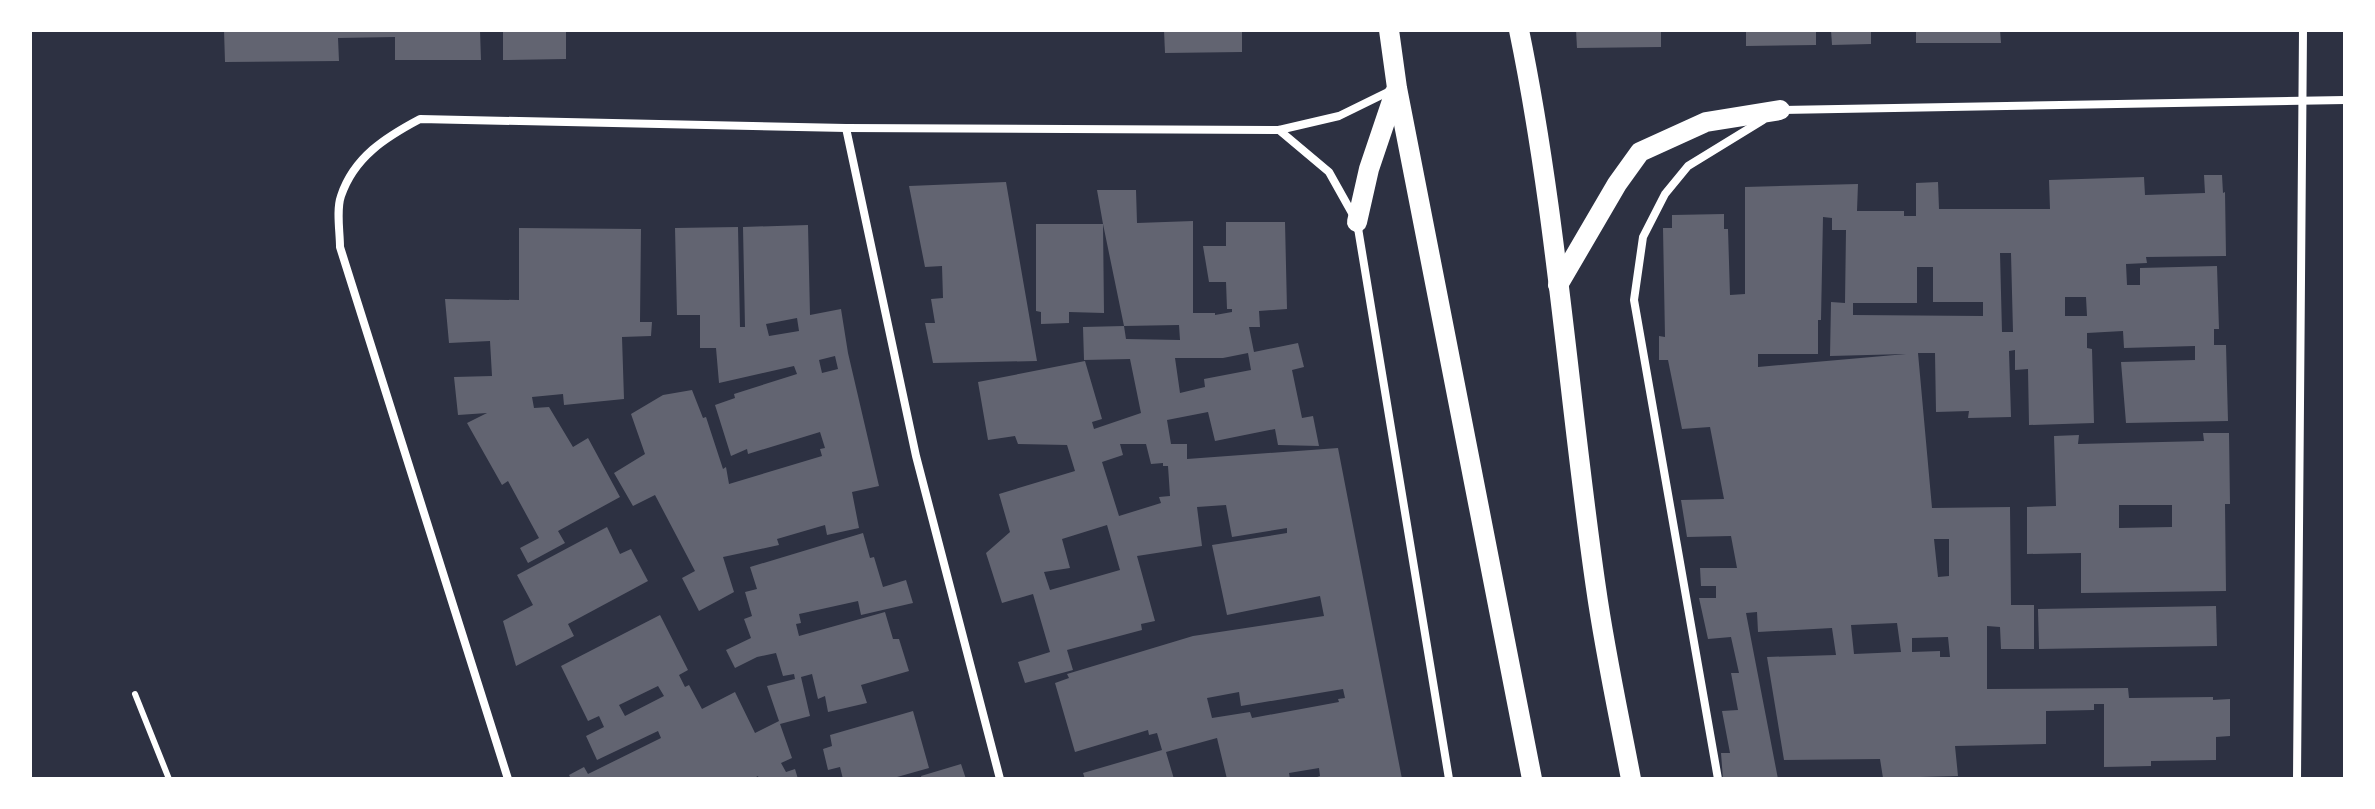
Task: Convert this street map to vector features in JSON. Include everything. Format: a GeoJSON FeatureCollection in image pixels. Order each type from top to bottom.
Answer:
{"type":"FeatureCollection","features":[{"type":"Feature","properties":{"kind":"main road"},"geometry":{"type":"LineString","coordinates":[[1389,30],[1397,88],[1532,779]]}},
{"type":"Feature","properties":{"kind":"main road"},"geometry":{"type":"LineString","coordinates":[[1519,30],[1531,87],[1596,591],[1631,779]]}},
{"type":"Feature","properties":{"kind":"main road"},"geometry":{"type":"LineString","coordinates":[[1357,222],[1369,169],[1397,88]]}},
{"type":"Feature","properties":{"kind":"main road"},"geometry":{"type":"LineString","coordinates":[[1558,285],[1617,184],[1640,152],[1706,122],[1780,110]]}},
{"type":"Feature","properties":{"kind":"street"},"geometry":{"type":"LineString","coordinates":[[2297,779],[2303,30]]}},
{"type":"Feature","properties":{"kind":"street"},"geometry":{"type":"LineString","coordinates":[[508,779],[340,247],[339,198],[361,159],[385,137],[420,119],[846,128],[1279,130],[1339,116],[1397,88]]}},
{"type":"Feature","properties":{"kind":"street"},"geometry":{"type":"LineString","coordinates":[[1718,779],[1634,300],[1643,237],[1665,194],[1688,166],[1780,110],[2345,100]]}},
{"type":"Feature","properties":{"kind":"street"},"geometry":{"type":"LineString","coordinates":[[846,128],[916,456],[1000,779]]}},
{"type":"Feature","properties":{"kind":"street"},"geometry":{"type":"LineString","coordinates":[[1279,130],[1329,172],[1357,222],[1449,779]]}},
{"type":"Feature","properties":{"kind":"lane"},"geometry":{"type":"LineString","coordinates":[[135,694],[169,779]]}},
{"type":"Feature","properties":{"kind":"building"},"geometry":{"type":"Polygon","coordinates":[[[224,30],[480,30],[481,60],[395,60],[395,37],[338,38],[339,61],[225,62],[224,30]]]}},
{"type":"Feature","properties":{"kind":"building"},"geometry":{"type":"Polygon","coordinates":[[[503,30],[566,30],[566,59],[503,60],[503,30]]]}},
{"type":"Feature","properties":{"kind":"building"},"geometry":{"type":"Polygon","coordinates":[[[1164,30],[1242,30],[1242,52],[1165,53],[1164,30]]]}},
{"type":"Feature","properties":{"kind":"building"},"geometry":{"type":"Polygon","coordinates":[[[1576,30],[1661,30],[1661,47],[1577,48],[1576,30]]]}},
{"type":"Feature","properties":{"kind":"building"},"geometry":{"type":"Polygon","coordinates":[[[1746,30],[1816,30],[1816,45],[1746,46],[1746,30]]]}},
{"type":"Feature","properties":{"kind":"building"},"geometry":{"type":"Polygon","coordinates":[[[1831,30],[1871,30],[1871,44],[1832,45],[1831,30]]]}},
{"type":"Feature","properties":{"kind":"building"},"geometry":{"type":"Polygon","coordinates":[[[1916,30],[2000,30],[2001,43],[1916,43],[1916,30]]]}},
{"type":"Feature","properties":{"kind":"building"},"geometry":{"type":"Polygon","coordinates":[[[2204,175],[2222,175],[2226,256],[2146,257],[2147,263],[2126,264],[2127,285],[2140,285],[2140,268],[2217,266],[2219,329],[2214,329],[2214,345],[2226,345],[2228,421],[2126,423],[2121,362],[2195,360],[2195,346],[2124,348],[2123,331],[2087,333],[2087,348],[2092,349],[2094,423],[2029,425],[2028,369],[2015,370],[2015,350],[2009,351],[2011,417],[1968,418],[1969,411],[1936,412],[1935,353],[1918,353],[1932,508],[2010,507],[2011,605],[2034,605],[2034,649],[2001,649],[2000,627],[1987,626],[1987,689],[2128,688],[2129,698],[2230,699],[2230,736],[2216,737],[2216,760],[2151,761],[2151,766],[2104,767],[2104,704],[2094,704],[2094,710],[2046,711],[2046,744],[1955,746],[1958,776],[1883,778],[1880,759],[1784,760],[1767,657],[1836,655],[1832,628],[1758,632],[1757,612],[1746,613],[1778,779],[1723,779],[1721,753],[1730,753],[1722,711],[1738,710],[1731,673],[1739,673],[1731,637],[1708,639],[1699,598],[1716,598],[1716,586],[1701,586],[1700,568],[1737,568],[1731,536],[1687,537],[1681,500],[1724,499],[1710,427],[1682,429],[1668,360],[1659,360],[1659,336],[1665,337],[1663,228],[1672,228],[1672,215],[1724,214],[1724,229],[1728,229],[1730,295],[1745,294],[1745,187],[1858,184],[1857,211],[1904,211],[1904,216],[1916,216],[1916,183],[1938,182],[1939,209],[2050,209],[2049,180],[2144,177],[2145,195],[2205,193],[2204,175]],[[1823,217],[1821,320],[1818,320],[1818,354],[1758,354],[1758,367],[1906,354],[1830,356],[1831,302],[1845,303],[1846,230],[1832,230],[1832,218],[1823,217]],[[2000,253],[2002,332],[2013,332],[2011,253],[2000,253]],[[1917,267],[1917,303],[1853,303],[1853,315],[1983,316],[1983,302],[1933,302],[1933,267],[1917,267]],[[2065,297],[2065,316],[2087,316],[2086,297],[2065,297]],[[1934,539],[1938,577],[1949,576],[1949,539],[1934,539]],[[1897,623],[1851,625],[1854,654],[1901,652],[1897,623]],[[1948,637],[1912,638],[1912,652],[1940,651],[1940,657],[1950,657],[1948,637]]]}},
{"type":"Feature","properties":{"kind":"building"},"geometry":{"type":"Polygon","coordinates":[[[1006,182],[1037,361],[933,363],[925,323],[935,323],[931,299],[943,298],[942,266],[925,267],[909,186],[1006,182]]]}},
{"type":"Feature","properties":{"kind":"building"},"geometry":{"type":"Polygon","coordinates":[[[1097,190],[1136,190],[1137,223],[1193,221],[1193,313],[1215,315],[1232,312],[1232,309],[1227,309],[1226,282],[1209,282],[1203,246],[1226,246],[1226,222],[1285,222],[1287,309],[1259,311],[1260,327],[1249,327],[1254,352],[1298,343],[1304,367],[1292,370],[1302,418],[1313,416],[1319,446],[1278,445],[1275,429],[1215,441],[1208,412],[1167,420],[1171,444],[1187,444],[1187,459],[1338,448],[1402,779],[1312,779],[1320,776],[1319,768],[1289,773],[1290,779],[1227,779],[1217,738],[1166,752],[1174,779],[1085,779],[1083,773],[1162,750],[1157,733],[1149,735],[1148,730],[1075,752],[1055,683],[1069,678],[1067,674],[1193,636],[1324,616],[1320,596],[1227,615],[1212,545],[1287,533],[1287,528],[1232,537],[1226,505],[1197,507],[1202,546],[1137,556],[1155,621],[1141,624],[1142,630],[1067,650],[1073,670],[1025,683],[1018,662],[1050,652],[1033,594],[1002,603],[986,553],[1010,532],[999,494],[1075,471],[1067,445],[1018,444],[1015,436],[988,440],[978,382],[1085,361],[1102,419],[1092,422],[1094,429],[1141,413],[1130,359],[1084,360],[1083,327],[1124,326],[1097,190]],[[1179,325],[1124,326],[1126,339],[1180,340],[1179,325]],[[1248,353],[1223,358],[1175,358],[1180,393],[1205,387],[1204,379],[1251,370],[1248,353]],[[1120,444],[1123,455],[1102,462],[1119,516],[1161,503],[1159,497],[1170,496],[1168,466],[1151,464],[1146,444],[1120,444]],[[1107,525],[1062,539],[1070,568],[1044,572],[1050,590],[1120,570],[1107,525]],[[1343,689],[1241,706],[1239,692],[1207,698],[1212,718],[1250,712],[1252,718],[1339,702],[1338,699],[1345,698],[1343,689]]]}},
{"type":"Feature","properties":{"kind":"building"},"geometry":{"type":"Polygon","coordinates":[[[1036,224],[1103,224],[1104,313],[1069,312],[1069,323],[1041,324],[1041,312],[1036,311],[1036,224]]]}},
{"type":"Feature","properties":{"kind":"building"},"geometry":{"type":"Polygon","coordinates":[[[808,225],[810,315],[841,309],[879,486],[852,492],[859,528],[827,535],[825,525],[777,539],[779,545],[723,557],[734,592],[699,611],[682,578],[695,571],[655,495],[633,506],[614,473],[645,454],[631,414],[663,395],[692,390],[703,418],[706,417],[723,469],[726,467],[729,484],[822,456],[820,449],[825,448],[820,432],[748,454],[747,449],[731,456],[715,405],[735,398],[734,394],[797,374],[794,366],[719,383],[716,348],[700,348],[700,315],[677,315],[675,228],[738,227],[740,327],[745,327],[743,227],[808,225]],[[797,318],[766,324],[769,336],[799,331],[797,318]],[[835,356],[819,360],[822,373],[838,369],[835,356]]]}},
{"type":"Feature","properties":{"kind":"building"},"geometry":{"type":"Polygon","coordinates":[[[519,228],[641,229],[640,322],[652,322],[651,336],[622,337],[624,399],[564,405],[563,394],[532,397],[534,408],[549,407],[573,447],[588,438],[620,497],[558,531],[565,543],[528,563],[520,548],[539,538],[508,481],[502,485],[467,423],[487,413],[458,415],[454,377],[492,376],[490,341],[449,343],[445,299],[519,300],[519,228]]]}},
{"type":"Feature","properties":{"kind":"building"},"geometry":{"type":"Polygon","coordinates":[[[2203,433],[2229,433],[2230,504],[2225,504],[2226,591],[2081,593],[2081,553],[2027,554],[2027,507],[2056,506],[2054,436],[2079,435],[2078,444],[2204,441],[2203,433]],[[2119,505],[2119,528],[2172,527],[2172,505],[2119,505]]]}},
{"type":"Feature","properties":{"kind":"building"},"geometry":{"type":"Polygon","coordinates":[[[607,527],[620,554],[631,549],[648,581],[568,624],[574,636],[516,666],[503,621],[533,605],[517,575],[607,527]]]}},
{"type":"Feature","properties":{"kind":"building"},"geometry":{"type":"Polygon","coordinates":[[[863,533],[883,587],[906,580],[913,603],[861,615],[858,601],[799,614],[801,623],[796,624],[799,636],[885,612],[893,639],[899,639],[909,671],[861,685],[867,703],[828,712],[825,696],[818,699],[812,674],[801,677],[810,716],[780,724],[792,758],[781,763],[786,772],[795,769],[798,779],[759,779],[758,776],[752,779],[571,779],[569,775],[584,767],[588,774],[661,738],[658,731],[597,760],[586,736],[604,727],[599,716],[588,721],[561,666],[660,615],[688,670],[679,675],[685,687],[689,685],[702,709],[735,692],[755,733],[779,721],[767,686],[795,679],[794,674],[783,676],[776,653],[757,657],[735,668],[726,650],[751,638],[744,619],[752,616],[745,592],[757,589],[750,567],[863,533]],[[658,686],[619,705],[625,716],[664,696],[658,686]]]}},
{"type":"Feature","properties":{"kind":"building"},"geometry":{"type":"Polygon","coordinates":[[[2216,606],[2217,646],[2039,649],[2038,609],[2216,606]]]}},
{"type":"Feature","properties":{"kind":"building"},"geometry":{"type":"Polygon","coordinates":[[[913,711],[929,768],[890,779],[843,779],[840,767],[828,770],[823,749],[832,746],[830,735],[913,711]]]}},
{"type":"Feature","properties":{"kind":"building"},"geometry":{"type":"Polygon","coordinates":[[[961,764],[966,779],[922,779],[921,776],[961,764]]]}}]}
